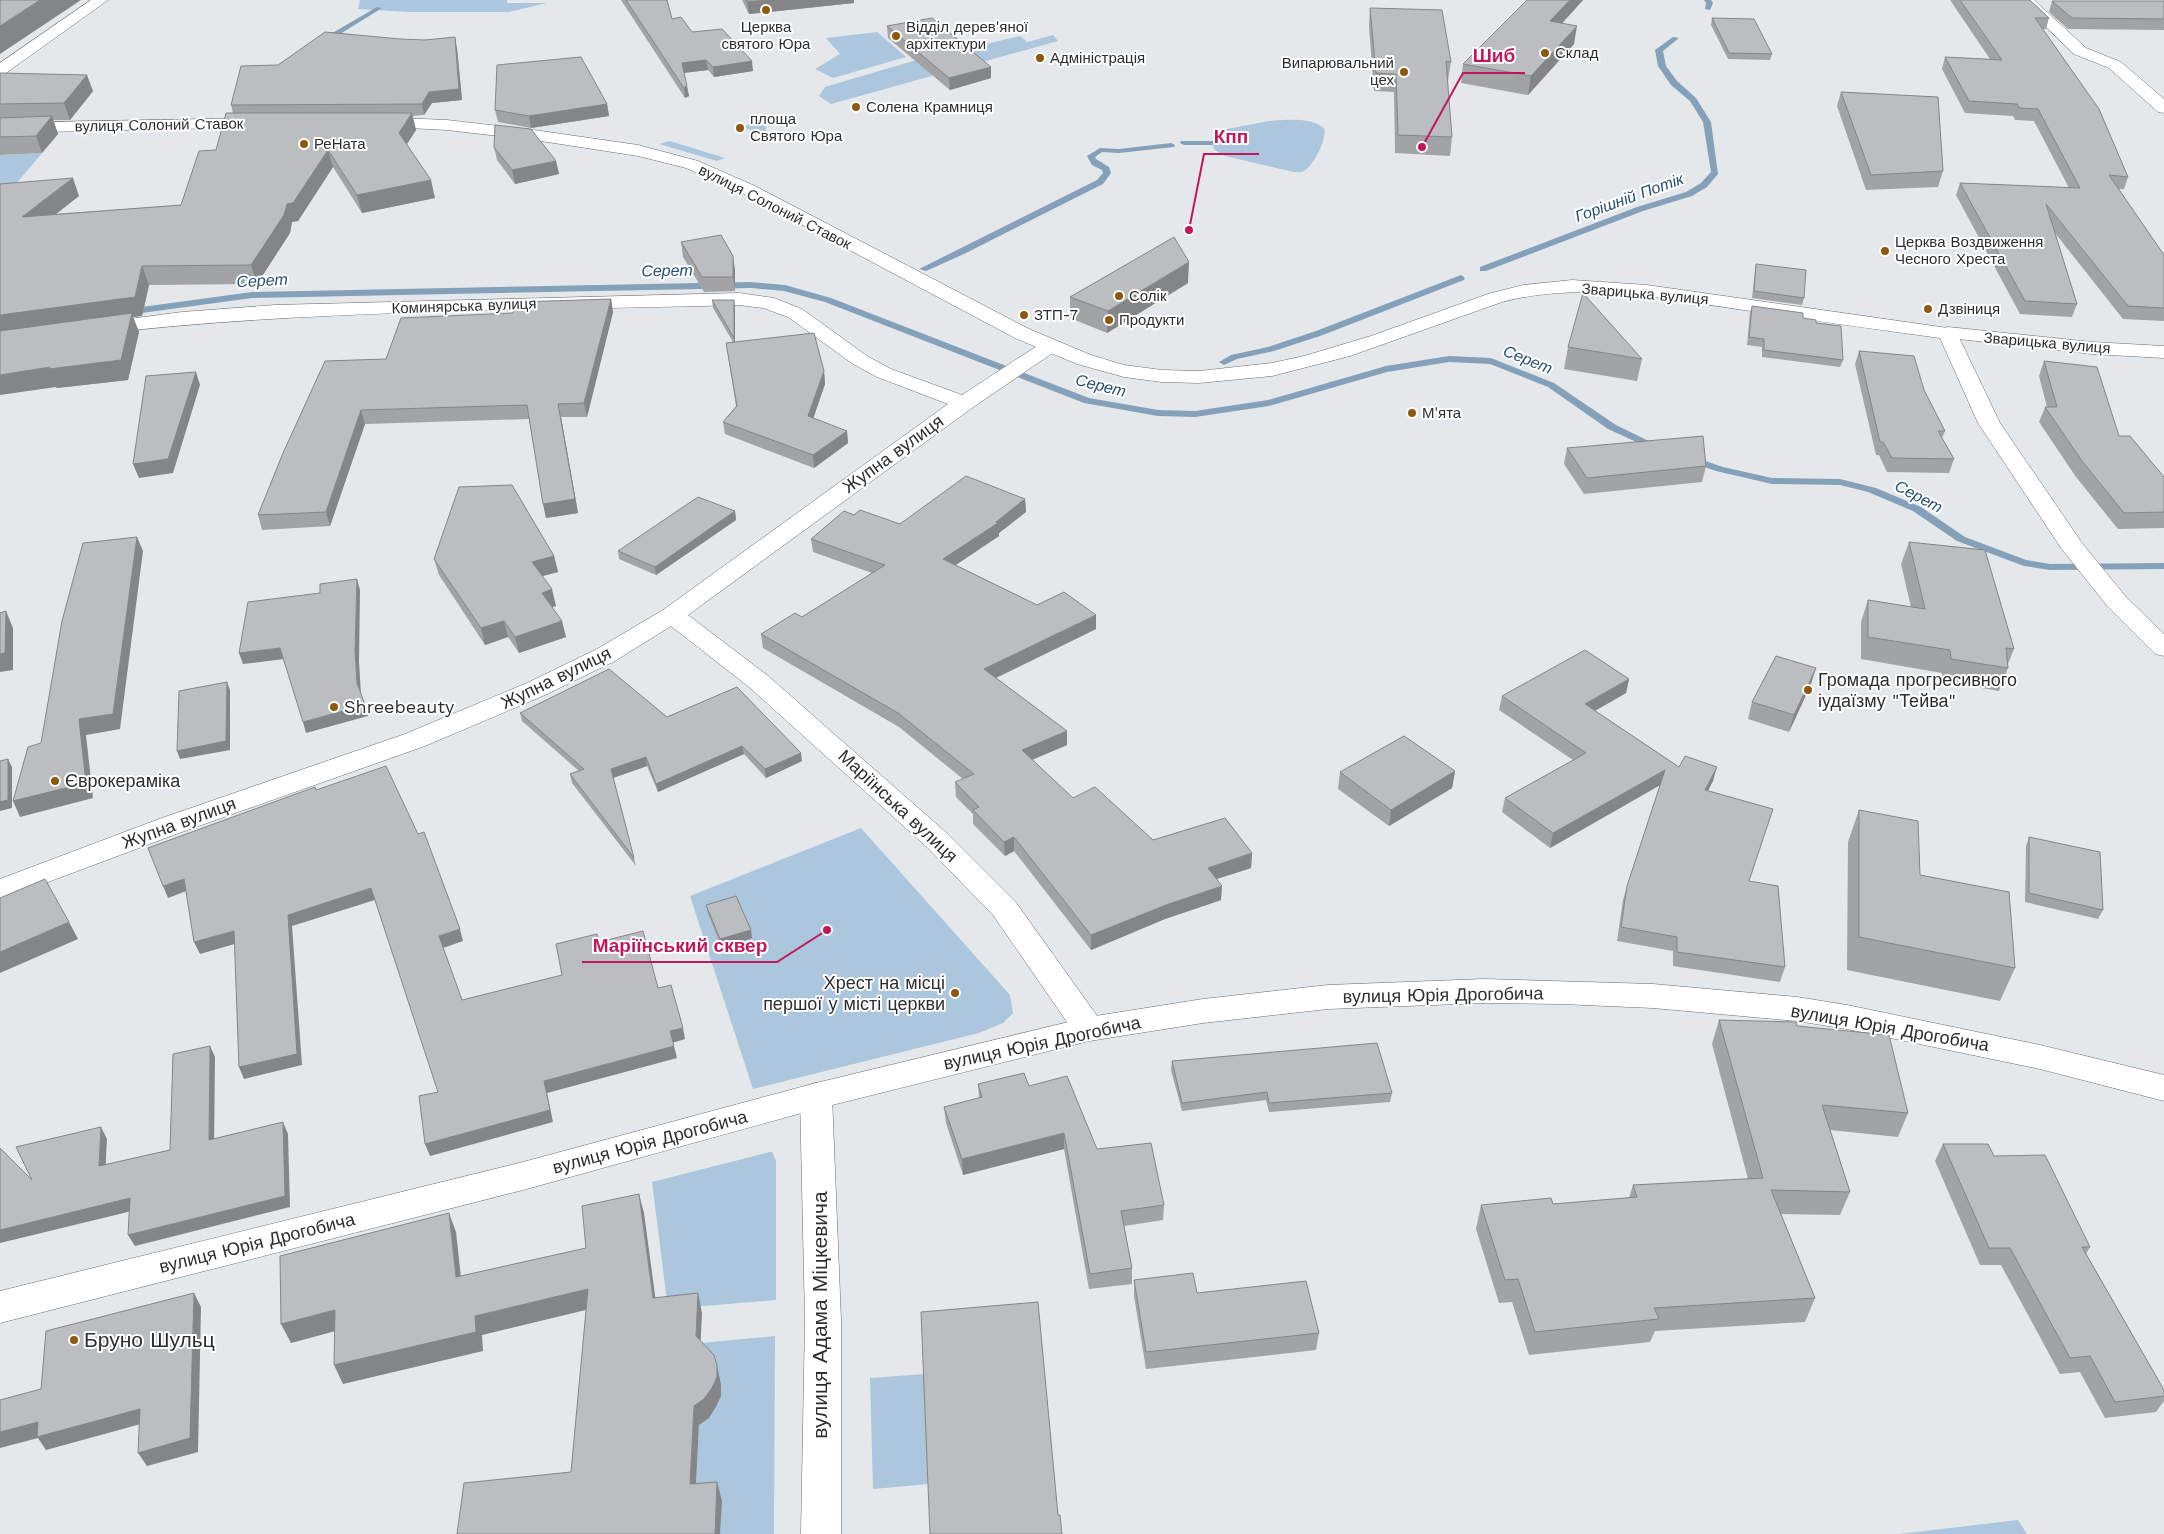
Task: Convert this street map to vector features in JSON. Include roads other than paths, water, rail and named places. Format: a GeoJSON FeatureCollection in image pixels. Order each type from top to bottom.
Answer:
{"type":"FeatureCollection","features":[{"type":"Feature","properties":{"kind":"street"},"geometry":{"type":"LineString","coordinates":[[0,70],[101,0]]}},
{"type":"Feature","properties":{"kind":"street"},"geometry":{"type":"LineString","coordinates":[[2028,2],[2050,5]]}},
{"type":"Feature","properties":{"kind":"street"},"geometry":{"type":"LineString","coordinates":[[2028,2],[2080,51],[2115,65],[2164,108]]}},
{"type":"Feature","properties":{"kind":"street","name":"вулиця Солоний Ставок"},"geometry":{"type":"LineString","coordinates":[[356,122],[436,123],[470,126],[626,148],[697,166],[744,187],[1000,323],[1050,346]]}},
{"type":"Feature","properties":{"kind":"street","name":"вулиця Солоний Ставок"},"geometry":{"type":"LineString","coordinates":[[0,128],[280,123]]}},
{"type":"Feature","properties":{"kind":"street","name":"Зварицька вулиця"},"geometry":{"type":"LineString","coordinates":[[1050,346],[1122,370],[1191,377],[1239,375],[1316,361],[1398,334],[1463,307],[1505,295],[1545,288],[1580,287],[1652,292],[1948,333],[2092,348],[2164,352]]}},
{"type":"Feature","properties":{"kind":"street","name":"Коминярська вулиця"},"geometry":{"type":"LineString","coordinates":[[78,331],[182,318],[275,311],[739,299],[767,302],[795,313],[860,360],[884,373],[964,403]]}},
{"type":"Feature","properties":{"kind":"street"},"geometry":{"type":"LineString","coordinates":[[1948,333],[1989,423],[2073,548],[2117,602],[2164,648]]}},
{"type":"Feature","properties":{"kind":"street","name":"Жупна вулиця"},"geometry":{"type":"LineString","coordinates":[[0,890],[169,826],[415,740],[536,689],[606,655],[672,615],[964,403],[1022,362],[1050,346]]}},
{"type":"Feature","properties":{"kind":"street","name":"Маріїнська вулиця"},"geometry":{"type":"LineString","coordinates":[[672,615],[758,681],[939,842],[1004,908],[1089,1029]]}},
{"type":"Feature","properties":{"kind":"street","name":"вулиця Юрія Дрогобича"},"geometry":{"type":"LineString","coordinates":[[0,1307],[523,1176],[816,1096],[1089,1029],[1203,1011],[1328,997],[1485,991],[1653,996],[1797,1010],[1847,1017],[2040,1057],[2164,1088]]}},
{"type":"Feature","properties":{"kind":"street","name":"вулиця Адама Міцкевича"},"geometry":{"type":"LineString","coordinates":[[816,1096],[823,1320],[820,1534]]}},
{"type":"Feature","properties":{"kind":"waterway","name":"Горішній Потік"},"geometry":{"type":"LineString","coordinates":[[1707,0],[1710,3],[1708,9]]}},
{"type":"Feature","properties":{"kind":"waterway"},"geometry":{"type":"LineString","coordinates":[[321,42],[379,8]]}},
{"type":"Feature","properties":{"kind":"waterway","name":"Горішній Потік"},"geometry":{"type":"LineString","coordinates":[[1483,269],[1640,209],[1689,194],[1704,185],[1715,172],[1707,122],[1693,100],[1674,83],[1662,66],[1659,50],[1675,38]]}},
{"type":"Feature","properties":{"kind":"waterway"},"geometry":{"type":"LineString","coordinates":[[1184,143],[1212,143]]}},
{"type":"Feature","properties":{"kind":"waterway"},"geometry":{"type":"LineString","coordinates":[[923,269],[961,252],[1100,182],[1107,173],[1106,169],[1095,163],[1091,156],[1100,150],[1119,151],[1171,145]]}},
{"type":"Feature","properties":{"kind":"waterway","name":"Горішній Потік"},"geometry":{"type":"LineString","coordinates":[[1224,362],[1234,357],[1271,349],[1319,333],[1461,278]]}},
{"type":"Feature","properties":{"kind":"waterway","name":"Серет"},"geometry":{"type":"LineString","coordinates":[[127,312],[252,295],[751,285],[785,288],[828,300],[1087,401],[1158,413],[1195,414],[1269,403],[1386,369],[1449,359],[1491,361],[1551,385],[1612,427],[1658,448]]}},
{"type":"Feature","properties":{"kind":"waterway","name":"Серет"},"geometry":{"type":"LineString","coordinates":[[1691,459],[1720,469],[1772,481],[1840,482],[1872,490],[1917,509],[1961,539],[2024,563],[2050,567],[2164,566]]}},
{"type":"Feature","properties":{"kind":"place","name":"Церква святого Юра"},"geometry":{"type":"Point","coordinates":[766,10]}},
{"type":"Feature","properties":{"kind":"place","name":"Відділ дерев'яної архітектури"},"geometry":{"type":"Point","coordinates":[896,36]}},
{"type":"Feature","properties":{"kind":"place","name":"Склад"},"geometry":{"type":"Point","coordinates":[1545,53]}},
{"type":"Feature","properties":{"kind":"place","name":"Адміністрація"},"geometry":{"type":"Point","coordinates":[1040,58]}},
{"type":"Feature","properties":{"kind":"place","name":"Випарювальний цех"},"geometry":{"type":"Point","coordinates":[1404,72]}},
{"type":"Feature","properties":{"kind":"place","name":"Солена Крамниця"},"geometry":{"type":"Point","coordinates":[856,107]}},
{"type":"Feature","properties":{"kind":"place","name":"площа Святого Юра"},"geometry":{"type":"Point","coordinates":[740,128]}},
{"type":"Feature","properties":{"kind":"place","name":"РеНата"},"geometry":{"type":"Point","coordinates":[304,144]}},
{"type":"Feature","properties":{"kind":"place","name":"Шиб"},"geometry":{"type":"Point","coordinates":[1422,147]}},
{"type":"Feature","properties":{"kind":"place","name":"Кпп"},"geometry":{"type":"Point","coordinates":[1189,230]}},
{"type":"Feature","properties":{"kind":"place","name":"Церква Воздвиження Чесного Хреста"},"geometry":{"type":"Point","coordinates":[1885,251]}},
{"type":"Feature","properties":{"kind":"place","name":"Солік"},"geometry":{"type":"Point","coordinates":[1119,296]}},
{"type":"Feature","properties":{"kind":"place","name":"Дзвіниця"},"geometry":{"type":"Point","coordinates":[1928,309]}},
{"type":"Feature","properties":{"kind":"place","name":"ЗТП-7"},"geometry":{"type":"Point","coordinates":[1024,315]}},
{"type":"Feature","properties":{"kind":"place","name":"Продукти"},"geometry":{"type":"Point","coordinates":[1109,320]}},
{"type":"Feature","properties":{"kind":"place","name":"М'ята"},"geometry":{"type":"Point","coordinates":[1412,413]}},
{"type":"Feature","properties":{"kind":"place","name":"Громада прогресивного іудаїзму \"Тейва\""},"geometry":{"type":"Point","coordinates":[1808,690]}},
{"type":"Feature","properties":{"kind":"place","name":"Shreebeauty"},"geometry":{"type":"Point","coordinates":[334,707]}},
{"type":"Feature","properties":{"kind":"place","name":"Єврокераміка"},"geometry":{"type":"Point","coordinates":[55,781]}},
{"type":"Feature","properties":{"kind":"place","name":"Маріїнський сквер"},"geometry":{"type":"Point","coordinates":[827,930]}},
{"type":"Feature","properties":{"kind":"place","name":"Хрест на місці першої у місті церкви"},"geometry":{"type":"Point","coordinates":[955,993]}},
{"type":"Feature","properties":{"kind":"place","name":"Бруно Шульц"},"geometry":{"type":"Point","coordinates":[74,1340]}}]}
